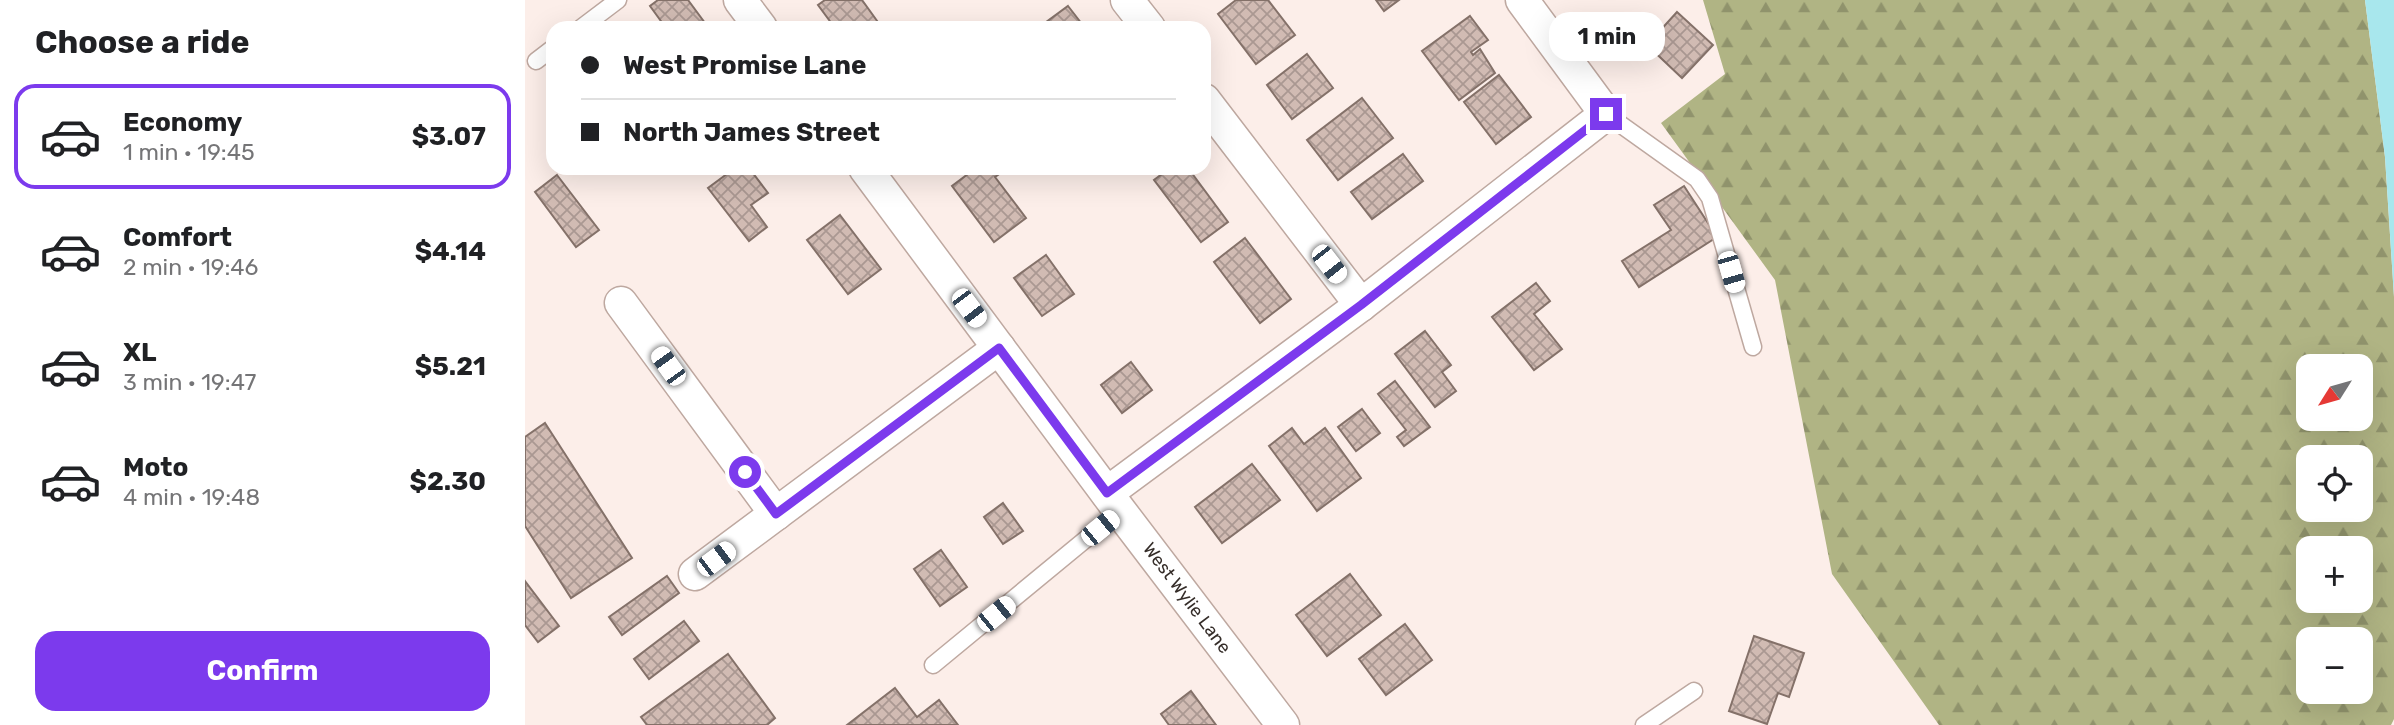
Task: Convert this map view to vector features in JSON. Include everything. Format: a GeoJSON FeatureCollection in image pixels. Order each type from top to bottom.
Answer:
{"type":"FeatureCollection","features":[{"type":"Feature","properties":{"kind":"street"},"geometry":{"type":"LineString","coordinates":[[740,0],[756,21]]}},
{"type":"Feature","properties":{"kind":"street"},"geometry":{"type":"LineString","coordinates":[[1127,0],[1144,21]]}},
{"type":"Feature","properties":{"kind":"street"},"geometry":{"type":"LineString","coordinates":[[1114,502],[1606,114],[1522,0]]}},
{"type":"Feature","properties":{"kind":"street"},"geometry":{"type":"LineString","coordinates":[[1211,109],[1361,305]]}},
{"type":"Feature","properties":{"kind":"street","name":"West Wylie Lane"},"geometry":{"type":"LineString","coordinates":[[870,175],[1283,725]]}},
{"type":"Feature","properties":{"kind":"street"},"geometry":{"type":"LineString","coordinates":[[621,303],[776,514]]}},
{"type":"Feature","properties":{"kind":"street"},"geometry":{"type":"LineString","coordinates":[[695,574],[999,348]]}},
{"type":"Feature","properties":{"kind":"lane"},"geometry":{"type":"LineString","coordinates":[[590,21],[618,0]]}},
{"type":"Feature","properties":{"kind":"lane"},"geometry":{"type":"LineString","coordinates":[[536,61],[546,53]]}},
{"type":"Feature","properties":{"kind":"lane"},"geometry":{"type":"LineString","coordinates":[[1606,114],[1697,179],[1710,198],[1753,347]]}},
{"type":"Feature","properties":{"kind":"lane"},"geometry":{"type":"LineString","coordinates":[[933,665],[1114,502]]}},
{"type":"Feature","properties":{"kind":"lane"},"geometry":{"type":"LineString","coordinates":[[1644,725],[1693,691]]}},
{"type":"Feature","properties":{"kind":"green space"},"geometry":{"type":"Polygon","coordinates":[[[1703,0],[2365,0],[2385,157],[2394,297],[2394,719],[2391,725],[1939,725],[1832,574],[1775,280],[1661,123],[1725,74],[1703,0]]]}},
{"type":"Feature","properties":{"kind":"water"},"geometry":{"type":"Polygon","coordinates":[[[2365,0],[2394,0],[2394,297],[2385,157],[2365,0]]]}},
{"type":"Feature","properties":{"kind":"building"},"geometry":{"type":"Polygon","coordinates":[[[658,0],[688,0],[704,21],[661,21],[650,6],[658,0]]]}},
{"type":"Feature","properties":{"kind":"building"},"geometry":{"type":"Polygon","coordinates":[[[825,0],[862,0],[877,21],[830,21],[818,5],[825,0]]]}},
{"type":"Feature","properties":{"kind":"building"},"geometry":{"type":"Polygon","coordinates":[[[1236,0],[1268,0],[1295,35],[1256,64],[1218,14],[1236,0]]]}},
{"type":"Feature","properties":{"kind":"building"},"geometry":{"type":"Polygon","coordinates":[[[1376,0],[1399,0],[1384,11],[1376,0]]]}},
{"type":"Feature","properties":{"kind":"building"},"geometry":{"type":"Polygon","coordinates":[[[1068,6],[1080,21],[1048,21],[1068,6]]]}},
{"type":"Feature","properties":{"kind":"building"},"geometry":{"type":"Polygon","coordinates":[[[1677,12],[1713,45],[1682,78],[1647,45],[1677,12]]]}},
{"type":"Feature","properties":{"kind":"building"},"geometry":{"type":"Polygon","coordinates":[[[1470,16],[1488,40],[1471,52],[1473,55],[1480,49],[1495,73],[1459,100],[1422,51],[1470,16]]]}},
{"type":"Feature","properties":{"kind":"building"},"geometry":{"type":"Polygon","coordinates":[[[1307,54],[1333,88],[1292,119],[1267,85],[1307,54]]]}},
{"type":"Feature","properties":{"kind":"building"},"geometry":{"type":"Polygon","coordinates":[[[1499,75],[1531,117],[1496,144],[1464,102],[1499,75]]]}},
{"type":"Feature","properties":{"kind":"building"},"geometry":{"type":"Polygon","coordinates":[[[1362,98],[1393,138],[1338,180],[1307,140],[1362,98]]]}},
{"type":"Feature","properties":{"kind":"building"},"geometry":{"type":"Polygon","coordinates":[[[1403,154],[1423,181],[1372,219],[1351,192],[1403,154]]]}},
{"type":"Feature","properties":{"kind":"building"},"geometry":{"type":"Polygon","coordinates":[[[557,175],[599,230],[576,247],[535,192],[557,175]]]}},
{"type":"Feature","properties":{"kind":"building"},"geometry":{"type":"Polygon","coordinates":[[[726,175],[754,175],[768,193],[751,205],[767,227],[749,241],[708,188],[726,175]]]}},
{"type":"Feature","properties":{"kind":"building"},"geometry":{"type":"Polygon","coordinates":[[[967,175],[998,175],[995,177],[1026,218],[994,242],[952,186],[967,175]]]}},
{"type":"Feature","properties":{"kind":"building"},"geometry":{"type":"Polygon","coordinates":[[[1161,175],[1193,175],[1228,222],[1201,242],[1154,180],[1161,175]]]}},
{"type":"Feature","properties":{"kind":"building"},"geometry":{"type":"Polygon","coordinates":[[[1684,186],[1717,237],[1639,287],[1622,261],[1671,230],[1654,205],[1684,186]]]}},
{"type":"Feature","properties":{"kind":"building"},"geometry":{"type":"Polygon","coordinates":[[[840,215],[881,269],[848,294],[807,240],[840,215]]]}},
{"type":"Feature","properties":{"kind":"building"},"geometry":{"type":"Polygon","coordinates":[[[1245,238],[1291,299],[1260,323],[1214,262],[1245,238]]]}},
{"type":"Feature","properties":{"kind":"building"},"geometry":{"type":"Polygon","coordinates":[[[1046,255],[1074,294],[1042,316],[1014,278],[1046,255]]]}},
{"type":"Feature","properties":{"kind":"building"},"geometry":{"type":"Polygon","coordinates":[[[1536,283],[1550,301],[1534,314],[1562,349],[1534,370],[1492,317],[1536,283]]]}},
{"type":"Feature","properties":{"kind":"building"},"geometry":{"type":"Polygon","coordinates":[[[1425,331],[1451,365],[1442,372],[1456,391],[1435,407],[1395,354],[1425,331]]]}},
{"type":"Feature","properties":{"kind":"building"},"geometry":{"type":"Polygon","coordinates":[[[1131,362],[1152,390],[1122,413],[1101,385],[1131,362]]]}},
{"type":"Feature","properties":{"kind":"building"},"geometry":{"type":"Polygon","coordinates":[[[1395,381],[1430,427],[1404,446],[1397,437],[1406,430],[1378,394],[1395,381]]]}},
{"type":"Feature","properties":{"kind":"building"},"geometry":{"type":"Polygon","coordinates":[[[1362,409],[1380,433],[1356,451],[1338,427],[1362,409]]]}},
{"type":"Feature","properties":{"kind":"building"},"geometry":{"type":"Polygon","coordinates":[[[545,423],[632,558],[571,598],[525,526],[525,437],[545,423]]]}},
{"type":"Feature","properties":{"kind":"building"},"geometry":{"type":"Polygon","coordinates":[[[1292,428],[1304,444],[1325,428],[1361,478],[1317,511],[1269,446],[1292,428]]]}},
{"type":"Feature","properties":{"kind":"building"},"geometry":{"type":"Polygon","coordinates":[[[1252,464],[1280,500],[1222,543],[1195,507],[1252,464]]]}},
{"type":"Feature","properties":{"kind":"building"},"geometry":{"type":"Polygon","coordinates":[[[1003,503],[1023,531],[1003,544],[984,517],[1003,503]]]}},
{"type":"Feature","properties":{"kind":"building"},"geometry":{"type":"Polygon","coordinates":[[[941,550],[967,587],[940,606],[914,569],[941,550]]]}},
{"type":"Feature","properties":{"kind":"building"},"geometry":{"type":"Polygon","coordinates":[[[1350,574],[1381,615],[1327,656],[1296,615],[1350,574]]]}},
{"type":"Feature","properties":{"kind":"building"},"geometry":{"type":"Polygon","coordinates":[[[667,576],[679,593],[622,635],[609,617],[667,576]]]}},
{"type":"Feature","properties":{"kind":"building"},"geometry":{"type":"Polygon","coordinates":[[[525,581],[559,626],[538,642],[525,625],[525,581]]]}},
{"type":"Feature","properties":{"kind":"building"},"geometry":{"type":"Polygon","coordinates":[[[684,621],[699,641],[649,679],[634,659],[684,621]]]}},
{"type":"Feature","properties":{"kind":"building"},"geometry":{"type":"Polygon","coordinates":[[[1405,624],[1432,660],[1386,695],[1359,659],[1405,624]]]}},
{"type":"Feature","properties":{"kind":"building"},"geometry":{"type":"Polygon","coordinates":[[[1754,636],[1804,653],[1789,697],[1778,693],[1767,724],[1729,711],[1754,636]]]}},
{"type":"Feature","properties":{"kind":"building"},"geometry":{"type":"Polygon","coordinates":[[[728,654],[775,718],[767,725],[647,725],[641,717],[728,654]]]}},
{"type":"Feature","properties":{"kind":"building"},"geometry":{"type":"Polygon","coordinates":[[[895,688],[917,717],[939,700],[958,725],[847,725],[895,688]]]}},
{"type":"Feature","properties":{"kind":"building"},"geometry":{"type":"Polygon","coordinates":[[[1191,691],[1216,725],[1169,725],[1161,714],[1191,691]]]}},
{"type":"Feature","properties":{"kind":"route"},"geometry":{"type":"LineString","coordinates":[[745,472],[776,514],[999,348],[1107,493],[1361,305],[1606,114]]}}]}
